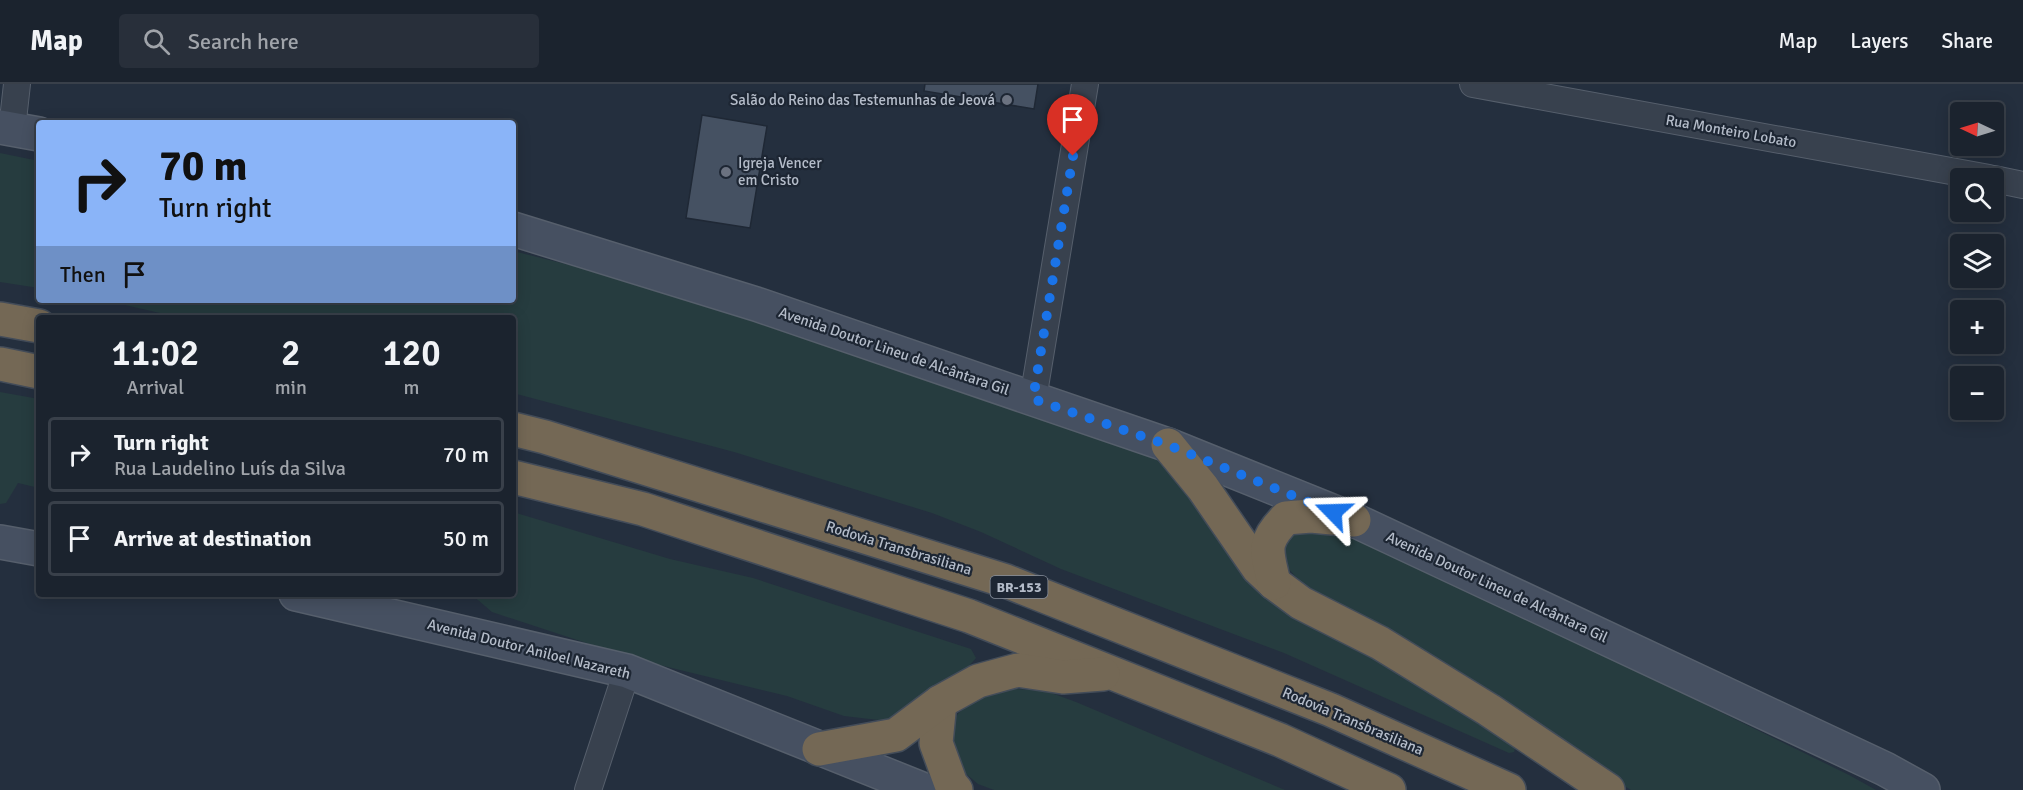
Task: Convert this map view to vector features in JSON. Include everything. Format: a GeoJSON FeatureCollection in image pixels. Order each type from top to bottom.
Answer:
{"type":"FeatureCollection","features":[{"type":"Feature","properties":{"kind":"highway"},"geometry":{"type":"LineString","coordinates":[[0,319],[36,325]]}},
{"type":"Feature","properties":{"kind":"highway"},"geometry":{"type":"LineString","coordinates":[[0,364],[36,371]]}},
{"type":"Feature","properties":{"kind":"highway","name":"Rodovia Transbrasiliana"},"geometry":{"type":"LineString","coordinates":[[516,430],[1006,581],[1331,710],[1509,790]]}},
{"type":"Feature","properties":{"kind":"highway"},"geometry":{"type":"LineString","coordinates":[[1168,445],[1203,488],[1258,568],[1274,583],[1301,603],[1380,643],[1489,710],[1608,790]]}},
{"type":"Feature","properties":{"kind":"highway"},"geometry":{"type":"LineString","coordinates":[[516,478],[643,509],[969,616],[1280,740],[1389,790]]}},
{"type":"Feature","properties":{"kind":"highway"},"geometry":{"type":"LineString","coordinates":[[1274,583],[1267,547],[1274,530],[1286,518],[1311,516],[1354,520]]}},
{"type":"Feature","properties":{"kind":"highway"},"geometry":{"type":"LineString","coordinates":[[819,749],[896,735],[940,702],[978,681],[1018,670],[1063,677],[1113,673]]}},
{"type":"Feature","properties":{"kind":"highway"},"geometry":{"type":"LineString","coordinates":[[940,702],[936,743],[951,784],[956,790]]}},
{"type":"Feature","properties":{"kind":"main road","name":"Avenida Doutor Lineu de Alcântara Gil"},"geometry":{"type":"LineString","coordinates":[[516,230],[756,304],[1168,445],[1354,520],[1885,769],[1923,790]]}},
{"type":"Feature","properties":{"kind":"main road"},"geometry":{"type":"LineString","coordinates":[[0,542],[36,548]]}},
{"type":"Feature","properties":{"kind":"main road","name":"Avenida Doutor Aniloel Nazareth"},"geometry":{"type":"LineString","coordinates":[[310,597],[627,671],[924,790]]}},
{"type":"Feature","properties":{"kind":"street"},"geometry":{"type":"LineString","coordinates":[[17,84],[17,130]]}},
{"type":"Feature","properties":{"kind":"street"},"geometry":{"type":"LineString","coordinates":[[1033,399],[1085,84]]}},
{"type":"Feature","properties":{"kind":"street","name":"Rua Monteiro Lobato"},"geometry":{"type":"LineString","coordinates":[[1473,84],[1950,171]]}},
{"type":"Feature","properties":{"kind":"street"},"geometry":{"type":"LineString","coordinates":[[2004,181],[2023,185]]}},
{"type":"Feature","properties":{"kind":"street"},"geometry":{"type":"LineString","coordinates":[[588,790],[627,671]]}},
{"type":"Feature","properties":{"kind":"green space"},"geometry":{"type":"Polygon","coordinates":[[[0,153],[36,160],[36,288],[0,282],[0,153]]]}},
{"type":"Feature","properties":{"kind":"green space"},"geometry":{"type":"Polygon","coordinates":[[[516,252],[674,291],[1157,459],[1170,467],[1198,512],[1237,566],[1513,745],[1515,749],[1514,752],[1509,753],[1284,653],[1061,569],[981,532],[932,513],[734,452],[516,394],[516,315],[169,315],[116,303],[516,303],[516,252]]]}},
{"type":"Feature","properties":{"kind":"green space"},"geometry":{"type":"Polygon","coordinates":[[[0,392],[36,398],[36,487],[18,483],[6,503],[0,504],[0,392]]]}},
{"type":"Feature","properties":{"kind":"green space"},"geometry":{"type":"Polygon","coordinates":[[[516,513],[670,559],[753,578],[971,649],[976,658],[968,667],[911,708],[887,721],[844,716],[787,696],[635,659],[492,612],[474,597],[516,597],[516,513]]]}},
{"type":"Feature","properties":{"kind":"green space"},"geometry":{"type":"Polygon","coordinates":[[[1324,525],[1545,626],[1876,790],[1631,790],[1594,768],[1442,661],[1400,640],[1312,589],[1296,577],[1285,565],[1282,554],[1290,532],[1324,525]]]}},
{"type":"Feature","properties":{"kind":"green space"},"geometry":{"type":"Polygon","coordinates":[[[1003,688],[1046,691],[1285,790],[994,790],[978,784],[958,767],[947,729],[964,707],[1003,688]]]}},
{"type":"Feature","properties":{"kind":"building","name":"Salão do Reino das Testemunhas de Jeová"},"geometry":{"type":"Polygon","coordinates":[[[925,84],[1038,84],[1034,109],[924,91],[925,84]]]}},
{"type":"Feature","properties":{"kind":"building","name":"Igreja Vencer em Cristo"},"geometry":{"type":"Polygon","coordinates":[[[702,115],[767,126],[750,228],[686,218],[702,115]]]}},
{"type":"Feature","properties":{"kind":"place","name":"Salão do Reino das Testemunhas de Jeová"},"geometry":{"type":"Point","coordinates":[1007,100]}},
{"type":"Feature","properties":{"kind":"place","name":"Igreja Vencer em Cristo"},"geometry":{"type":"Point","coordinates":[726,172]}},
{"type":"Feature","properties":{"kind":"route"},"geometry":{"type":"LineString","coordinates":[[1073,156],[1033,399],[1168,445],[1333,512]]}}]}
